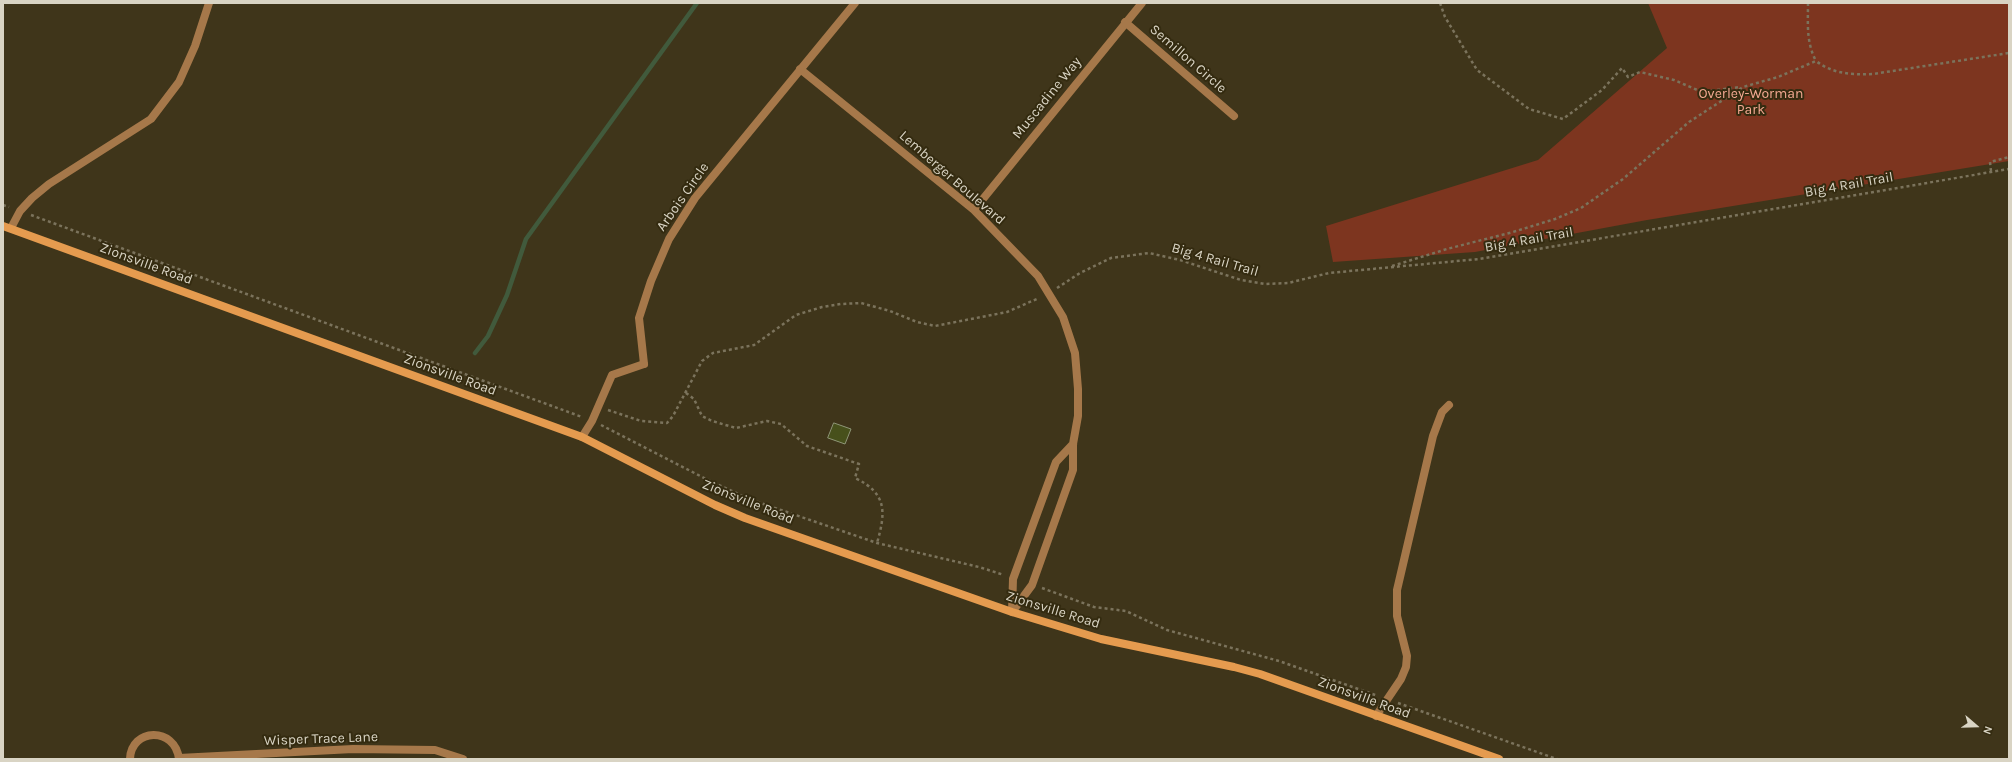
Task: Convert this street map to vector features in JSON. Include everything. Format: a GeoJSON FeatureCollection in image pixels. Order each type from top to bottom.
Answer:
{"type":"FeatureCollection","features":[{"type":"Feature","properties":{"kind":"main road","name":"Zionsville Road"},"geometry":{"type":"LineString","coordinates":[[7,227],[582,437],[716,505],[745,518],[1012,612],[1101,639],[1234,667],[1499,759]]}},
{"type":"Feature","properties":{"kind":"street"},"geometry":{"type":"LineString","coordinates":[[7,227],[32,198],[49,184],[151,118],[179,82],[195,46],[208,3]]}},
{"type":"Feature","properties":{"kind":"street","name":"Arbois Circle"},"geometry":{"type":"LineString","coordinates":[[598,406],[612,375],[644,364],[639,318],[651,281],[669,239],[695,198],[855,3]]}},
{"type":"Feature","properties":{"kind":"street","name":"Muscadine Way"},"geometry":{"type":"LineString","coordinates":[[974,210],[1125,22],[1142,3]]}},
{"type":"Feature","properties":{"kind":"street","name":"Semillon Circle"},"geometry":{"type":"LineString","coordinates":[[1125,22],[1234,116]]}},
{"type":"Feature","properties":{"kind":"street","name":"Lemberger Boulevard"},"geometry":{"type":"LineString","coordinates":[[800,69],[974,210],[1038,276],[1063,317],[1075,353],[1078,389],[1078,416],[1073,444],[1073,470],[1032,585],[1012,612]]}},
{"type":"Feature","properties":{"kind":"street"},"geometry":{"type":"LineString","coordinates":[[1376,716],[1401,679],[1406,667],[1407,656],[1397,616],[1397,590],[1433,436],[1442,412],[1449,405]]}},
{"type":"Feature","properties":{"kind":"street"},"geometry":{"type":"LineString","coordinates":[[582,437],[592,421],[598,406]]}},
{"type":"Feature","properties":{"kind":"street"},"geometry":{"type":"LineString","coordinates":[[1012,612],[1013,579],[1056,462],[1073,444]]}},
{"type":"Feature","properties":{"kind":"street","name":"Wisper Trace Lane"},"geometry":{"type":"LineString","coordinates":[[130,759],[133,747],[138,741],[152,734],[168,738],[173,743],[179,759],[352,749],[435,750],[463,759]]}},
{"type":"Feature","properties":{"kind":"path"},"geometry":{"type":"LineString","coordinates":[[1440,3],[1445,17],[1477,70],[1529,109],[1563,119],[1602,90],[1622,68],[1628,77],[1640,72],[1674,80],[1702,92],[1743,87],[1778,77],[1816,61]]}},
{"type":"Feature","properties":{"kind":"path"},"geometry":{"type":"LineString","coordinates":[[1808,3],[1808,32],[1810,50],[1816,61],[1834,71],[1852,75],[1873,74],[2009,54]]}},
{"type":"Feature","properties":{"kind":"path"},"geometry":{"type":"LineString","coordinates":[[1386,268],[1447,248],[1513,232],[1555,219],[1581,208],[1623,180],[1689,122],[1743,87]]}},
{"type":"Feature","properties":{"kind":"path"},"geometry":{"type":"LineString","coordinates":[[1991,172],[1990,162],[2009,157]]}},
{"type":"Feature","properties":{"kind":"path","name":"Big 4 Rail Trail"},"geometry":{"type":"LineString","coordinates":[[1061,285],[1080,273],[1111,258],[1149,254],[1180,260],[1241,280],[1265,284],[1288,283],[1330,273],[1479,259],[2009,169]]}},
{"type":"Feature","properties":{"kind":"path"},"geometry":{"type":"LineString","coordinates":[[3,205],[592,421],[727,489],[877,543],[992,571]]}},
{"type":"Feature","properties":{"kind":"path"},"geometry":{"type":"LineString","coordinates":[[598,406],[641,421],[667,422],[673,416],[702,362],[714,353],[754,345],[796,315],[822,307],[861,303],[890,310],[917,322],[935,326],[1007,312],[1036,299]]}},
{"type":"Feature","properties":{"kind":"path"},"geometry":{"type":"LineString","coordinates":[[686,393],[694,399],[702,416],[712,421],[736,428],[767,421],[781,424],[807,446],[859,464],[854,478],[874,489],[880,498],[883,510],[883,523],[877,543]]}},
{"type":"Feature","properties":{"kind":"path"},"geometry":{"type":"LineString","coordinates":[[1052,592],[1094,607],[1126,611],[1167,630],[1279,661],[1557,759]]}},
{"type":"Feature","properties":{"kind":"green space","name":"Overley-Worman Park"},"geometry":{"type":"Polygon","coordinates":[[[1648,3],[2009,3],[2009,161],[1647,220],[1475,252],[1333,262],[1326,226],[1538,160],[1667,48],[1648,3]]]}},
{"type":"Feature","properties":{"kind":"building"},"geometry":{"type":"Polygon","coordinates":[[[834,423],[851,429],[845,444],[828,438],[834,423]]]}},
{"type":"Feature","properties":{"kind":"waterway"},"geometry":{"type":"LineString","coordinates":[[475,353],[488,336],[507,295],[526,239],[697,3]]}}]}
